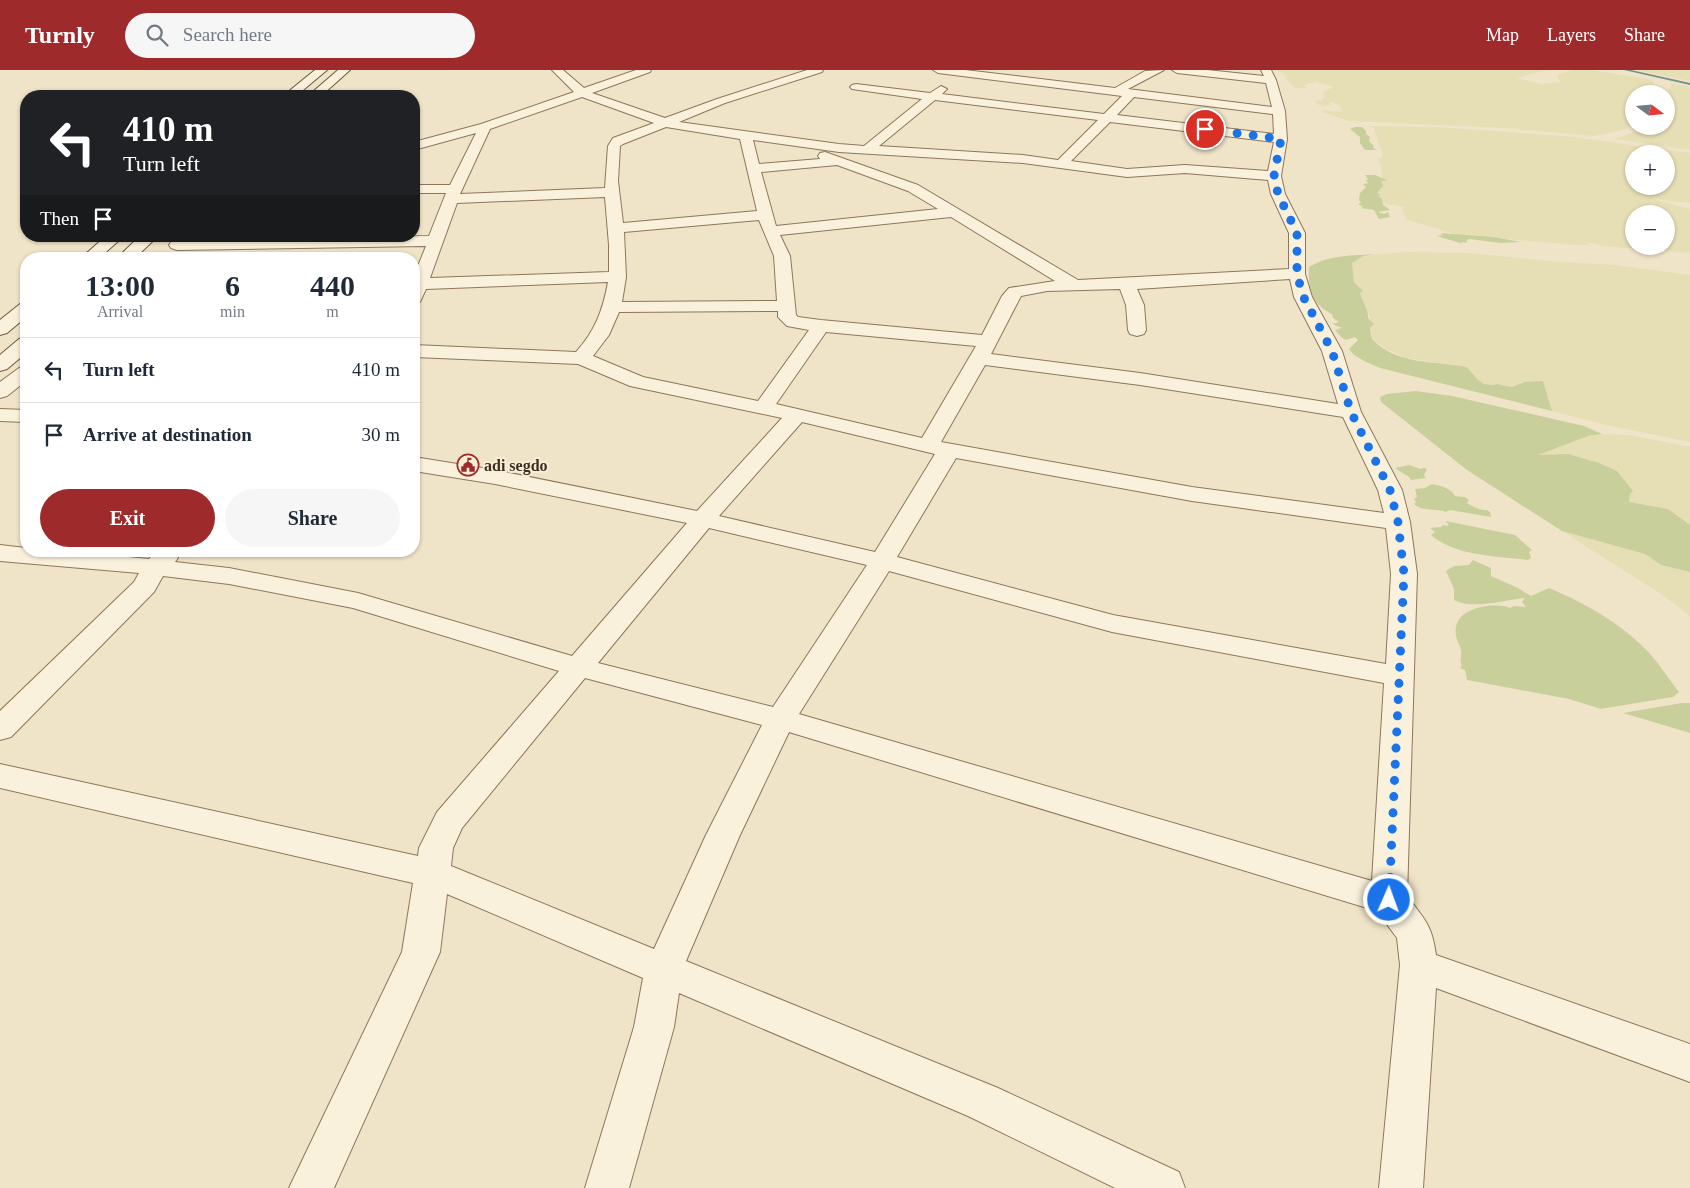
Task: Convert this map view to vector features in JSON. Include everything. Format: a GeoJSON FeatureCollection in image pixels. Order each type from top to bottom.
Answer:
{"type":"FeatureCollection","features":[{"type":"Feature","properties":{"kind":"street"},"geometry":{"type":"LineString","coordinates":[[297,90],[322,70]]}},
{"type":"Feature","properties":{"kind":"street"},"geometry":{"type":"LineString","coordinates":[[321,90],[345,70]]}},
{"type":"Feature","properties":{"kind":"street"},"geometry":{"type":"LineString","coordinates":[[557,70],[582,93],[667,123],[745,135],[867,150],[1014,159],[1127,173],[1208,169],[1274,176]]}},
{"type":"Feature","properties":{"kind":"street"},"geometry":{"type":"LineString","coordinates":[[420,144],[485,127],[646,70]]}},
{"type":"Feature","properties":{"kind":"street"},"geometry":{"type":"LineString","coordinates":[[581,358],[602,332],[611,307],[618,277],[612,192],[614,146],[618,141],[721,101],[818,70]]}},
{"type":"Feature","properties":{"kind":"street"},"geometry":{"type":"LineString","coordinates":[[938,70],[971,72],[1278,111]]}},
{"type":"Feature","properties":{"kind":"street"},"geometry":{"type":"LineString","coordinates":[[1060,165],[1129,96],[1120,89],[1158,70]]}},
{"type":"Feature","properties":{"kind":"street"},"geometry":{"type":"LineString","coordinates":[[1177,70],[1269,75],[1278,111],[1281,139],[1274,176],[1278,194],[1297,233],[1297,274],[1303,296],[1332,351],[1351,412],[1390,490],[1398,522],[1404,574],[1389,900]]}},
{"type":"Feature","properties":{"kind":"street"},"geometry":{"type":"LineString","coordinates":[[867,150],[932,95],[959,76],[971,72]]}},
{"type":"Feature","properties":{"kind":"street"},"geometry":{"type":"LineString","coordinates":[[856,87],[1281,139]]}},
{"type":"Feature","properties":{"kind":"street"},"geometry":{"type":"LineString","coordinates":[[420,281],[453,194],[485,127]]}},
{"type":"Feature","properties":{"kind":"street"},"geometry":{"type":"LineString","coordinates":[[745,135],[768,223],[782,256],[785,306],[787,317],[793,322],[983,349],[1150,381],[1351,412]]}},
{"type":"Feature","properties":{"kind":"street"},"geometry":{"type":"LineString","coordinates":[[783,140],[913,188],[1074,285]]}},
{"type":"Feature","properties":{"kind":"street"},"geometry":{"type":"LineString","coordinates":[[753,169],[838,161]]}},
{"type":"Feature","properties":{"kind":"street"},"geometry":{"type":"LineString","coordinates":[[420,190],[453,194],[612,192]]}},
{"type":"Feature","properties":{"kind":"street"},"geometry":{"type":"LineString","coordinates":[[616,228],[768,223],[954,212]]}},
{"type":"Feature","properties":{"kind":"street"},"geometry":{"type":"LineString","coordinates":[[420,241],[436,241]]}},
{"type":"Feature","properties":{"kind":"street"},"geometry":{"type":"LineString","coordinates":[[97,252],[109,242]]}},
{"type":"Feature","properties":{"kind":"street"},"geometry":{"type":"LineString","coordinates":[[132,252],[143,242]]}},
{"type":"Feature","properties":{"kind":"street"},"geometry":{"type":"LineString","coordinates":[[170,252],[181,242]]}},
{"type":"Feature","properties":{"kind":"street"},"geometry":{"type":"LineString","coordinates":[[607,1188],[654,1027],[664,969],[723,835],[780,719],[882,561],[939,448],[983,349],[1010,296],[1015,292],[1047,286],[1127,284],[1297,274]]}},
{"type":"Feature","properties":{"kind":"street"},"geometry":{"type":"LineString","coordinates":[[420,291],[618,277]]}},
{"type":"Feature","properties":{"kind":"street"},"geometry":{"type":"LineString","coordinates":[[1127,284],[1135,304],[1137,330]]}},
{"type":"Feature","properties":{"kind":"street"},"geometry":{"type":"LineString","coordinates":[[611,307],[785,306]]}},
{"type":"Feature","properties":{"kind":"street"},"geometry":{"type":"LineString","coordinates":[[0,329],[20,313]]}},
{"type":"Feature","properties":{"kind":"street"},"geometry":{"type":"LineString","coordinates":[[763,408],[821,326]]}},
{"type":"Feature","properties":{"kind":"street"},"geometry":{"type":"LineString","coordinates":[[0,365],[20,348]]}},
{"type":"Feature","properties":{"kind":"street"},"geometry":{"type":"LineString","coordinates":[[420,351],[581,358],[637,382],[796,415],[939,448],[1192,494],[1398,522]]}},
{"type":"Feature","properties":{"kind":"street"},"geometry":{"type":"LineString","coordinates":[[0,392],[20,377]]}},
{"type":"Feature","properties":{"kind":"street"},"geometry":{"type":"LineString","coordinates":[[0,415],[20,416]]}},
{"type":"Feature","properties":{"kind":"street"},"geometry":{"type":"LineString","coordinates":[[311,1188],[421,952],[436,848],[449,821],[703,519],[796,415]]}},
{"type":"Feature","properties":{"kind":"street"},"geometry":{"type":"LineString","coordinates":[[420,465],[495,477],[703,519],[882,561],[1112,623],[1399,676]]}},
{"type":"Feature","properties":{"kind":"street"},"geometry":{"type":"LineString","coordinates":[[0,553],[20,554]]}},
{"type":"Feature","properties":{"kind":"street"},"geometry":{"type":"LineString","coordinates":[[109,557],[163,559],[230,576],[358,601],[578,667],[780,719],[1389,900],[1415,934],[1419,965],[1401,1188]]}},
{"type":"Feature","properties":{"kind":"street"},"geometry":{"type":"LineString","coordinates":[[2,725],[145,586],[163,559]]}},
{"type":"Feature","properties":{"kind":"street"},"geometry":{"type":"LineString","coordinates":[[0,776],[432,873],[984,1102],[1164,1188]]}},
{"type":"Feature","properties":{"kind":"street"},"geometry":{"type":"LineString","coordinates":[[1419,965],[1690,1063]]}},
{"type":"Feature","properties":{"kind":"shaded area"},"geometry":{"type":"Polygon","coordinates":[[[1274,70],[1545,70],[1517,78],[1541,84],[1561,82],[1557,77],[1559,74],[1572,70],[1591,70],[1647,79],[1653,81],[1654,84],[1625,85],[1625,129],[1593,136],[1505,128],[1348,121],[1322,110],[1343,112],[1339,105],[1332,102],[1330,103],[1331,105],[1322,106],[1317,104],[1316,100],[1321,101],[1324,98],[1322,92],[1334,87],[1316,82],[1303,85],[1307,88],[1295,88],[1285,78],[1288,77],[1274,70]]]}},
{"type":"Feature","properties":{"kind":"shaded area"},"geometry":{"type":"Polygon","coordinates":[[[1637,70],[1690,70],[1690,81],[1659,75],[1637,70]]]}},
{"type":"Feature","properties":{"kind":"shaded area"},"geometry":{"type":"Polygon","coordinates":[[[1670,83],[1690,87],[1690,150],[1675,148],[1675,145],[1656,145],[1615,139],[1626,135],[1675,135],[1675,85],[1670,83]]]}},
{"type":"Feature","properties":{"kind":"shaded area"},"geometry":{"type":"Polygon","coordinates":[[[1364,126],[1436,127],[1565,136],[1631,145],[1625,145],[1625,195],[1675,195],[1675,151],[1690,153],[1690,203],[1654,199],[1690,209],[1690,253],[1675,252],[1675,205],[1625,205],[1625,248],[1601,246],[1592,243],[1588,243],[1590,245],[1577,245],[1459,235],[1407,220],[1402,210],[1404,207],[1383,203],[1378,196],[1380,196],[1377,192],[1381,181],[1386,180],[1382,178],[1381,165],[1377,160],[1382,157],[1382,150],[1374,131],[1375,128],[1364,126]]]}},
{"type":"Feature","properties":{"kind":"shaded area"},"geometry":{"type":"Polygon","coordinates":[[[1405,252],[1467,253],[1616,265],[1690,275],[1690,442],[1606,425],[1552,411],[1543,382],[1512,387],[1484,384],[1467,367],[1406,358],[1386,349],[1373,339],[1369,313],[1360,293],[1362,291],[1354,282],[1352,263],[1363,256],[1405,252]]]}},
{"type":"Feature","properties":{"kind":"shaded area"},"geometry":{"type":"Polygon","coordinates":[[[1602,434],[1629,435],[1690,447],[1690,525],[1679,518],[1629,502],[1630,494],[1537,455],[1588,436],[1602,434]]]}},
{"type":"Feature","properties":{"kind":"shaded area"},"geometry":{"type":"Polygon","coordinates":[[[1562,531],[1645,554],[1661,565],[1690,572],[1690,616],[1664,596],[1562,531]]]}},
{"type":"Feature","properties":{"kind":"green space"},"geometry":{"type":"Polygon","coordinates":[[[1362,127],[1366,131],[1366,134],[1370,137],[1369,141],[1374,146],[1373,148],[1377,150],[1365,150],[1360,143],[1360,137],[1350,129],[1362,127]]]}},
{"type":"Feature","properties":{"kind":"green space"},"geometry":{"type":"Polygon","coordinates":[[[1365,175],[1375,175],[1387,180],[1381,181],[1383,186],[1377,193],[1381,195],[1378,196],[1382,199],[1383,205],[1390,210],[1378,212],[1384,214],[1388,212],[1390,217],[1379,219],[1374,210],[1361,208],[1363,207],[1358,204],[1361,203],[1359,200],[1360,193],[1366,187],[1363,184],[1369,183],[1366,181],[1368,179],[1365,175]]]}},
{"type":"Feature","properties":{"kind":"green space"},"geometry":{"type":"Polygon","coordinates":[[[1440,233],[1493,237],[1521,242],[1501,243],[1469,239],[1466,241],[1468,243],[1460,242],[1463,244],[1437,236],[1443,235],[1440,233]]]}},
{"type":"Feature","properties":{"kind":"green space"},"geometry":{"type":"Polygon","coordinates":[[[1376,254],[1363,256],[1352,263],[1354,282],[1363,291],[1360,293],[1368,318],[1374,324],[1370,328],[1373,340],[1393,354],[1405,358],[1467,367],[1484,384],[1512,387],[1525,382],[1543,381],[1552,411],[1380,368],[1354,355],[1349,349],[1358,340],[1355,337],[1346,340],[1335,330],[1342,328],[1332,324],[1339,322],[1333,318],[1332,314],[1319,305],[1312,295],[1309,282],[1309,267],[1333,258],[1376,254]]]}},
{"type":"Feature","properties":{"kind":"green space"},"geometry":{"type":"Polygon","coordinates":[[[1416,391],[1452,396],[1584,426],[1602,434],[1588,436],[1538,455],[1568,454],[1599,463],[1617,471],[1633,491],[1630,494],[1629,502],[1668,509],[1690,525],[1690,572],[1661,565],[1645,554],[1562,531],[1467,470],[1381,402],[1380,397],[1387,394],[1416,391]]]}},
{"type":"Feature","properties":{"kind":"green space"},"geometry":{"type":"Polygon","coordinates":[[[1409,465],[1420,469],[1427,469],[1424,475],[1426,478],[1411,480],[1395,468],[1409,465]]]}},
{"type":"Feature","properties":{"kind":"green space"},"geometry":{"type":"Polygon","coordinates":[[[1432,484],[1448,489],[1455,496],[1465,497],[1469,500],[1467,503],[1479,509],[1487,510],[1490,512],[1491,517],[1450,510],[1446,512],[1425,509],[1414,504],[1416,502],[1414,499],[1417,497],[1415,489],[1425,488],[1432,484]]]}},
{"type":"Feature","properties":{"kind":"green space"},"geometry":{"type":"Polygon","coordinates":[[[1446,521],[1515,535],[1532,550],[1529,552],[1531,558],[1528,560],[1490,556],[1452,547],[1431,535],[1435,532],[1430,528],[1443,525],[1449,526],[1446,521]]]}},
{"type":"Feature","properties":{"kind":"green space"},"geometry":{"type":"Polygon","coordinates":[[[1473,560],[1491,568],[1491,576],[1531,596],[1549,588],[1593,609],[1621,628],[1646,649],[1679,692],[1673,697],[1601,709],[1569,699],[1467,680],[1465,670],[1460,668],[1462,666],[1461,650],[1456,636],[1456,627],[1459,620],[1470,611],[1487,606],[1526,607],[1522,602],[1525,598],[1489,604],[1470,604],[1454,600],[1454,589],[1446,571],[1454,566],[1469,565],[1473,560]]]}},
{"type":"Feature","properties":{"kind":"green space"},"geometry":{"type":"Polygon","coordinates":[[[1682,703],[1690,703],[1690,733],[1623,713],[1682,703]]]}},
{"type":"Feature","properties":{"kind":"waterway"},"geometry":{"type":"LineString","coordinates":[[1626,70],[1690,84]]}},
{"type":"Feature","properties":{"kind":"place","name":"adi segdo"},"geometry":{"type":"Point","coordinates":[468,465]}},
{"type":"Feature","properties":{"kind":"route"},"geometry":{"type":"LineString","coordinates":[[1205,129],[1281,139],[1274,176],[1278,194],[1297,233],[1297,274],[1303,296],[1332,351],[1351,412],[1390,490],[1398,522],[1404,574],[1389,900]]}}]}
